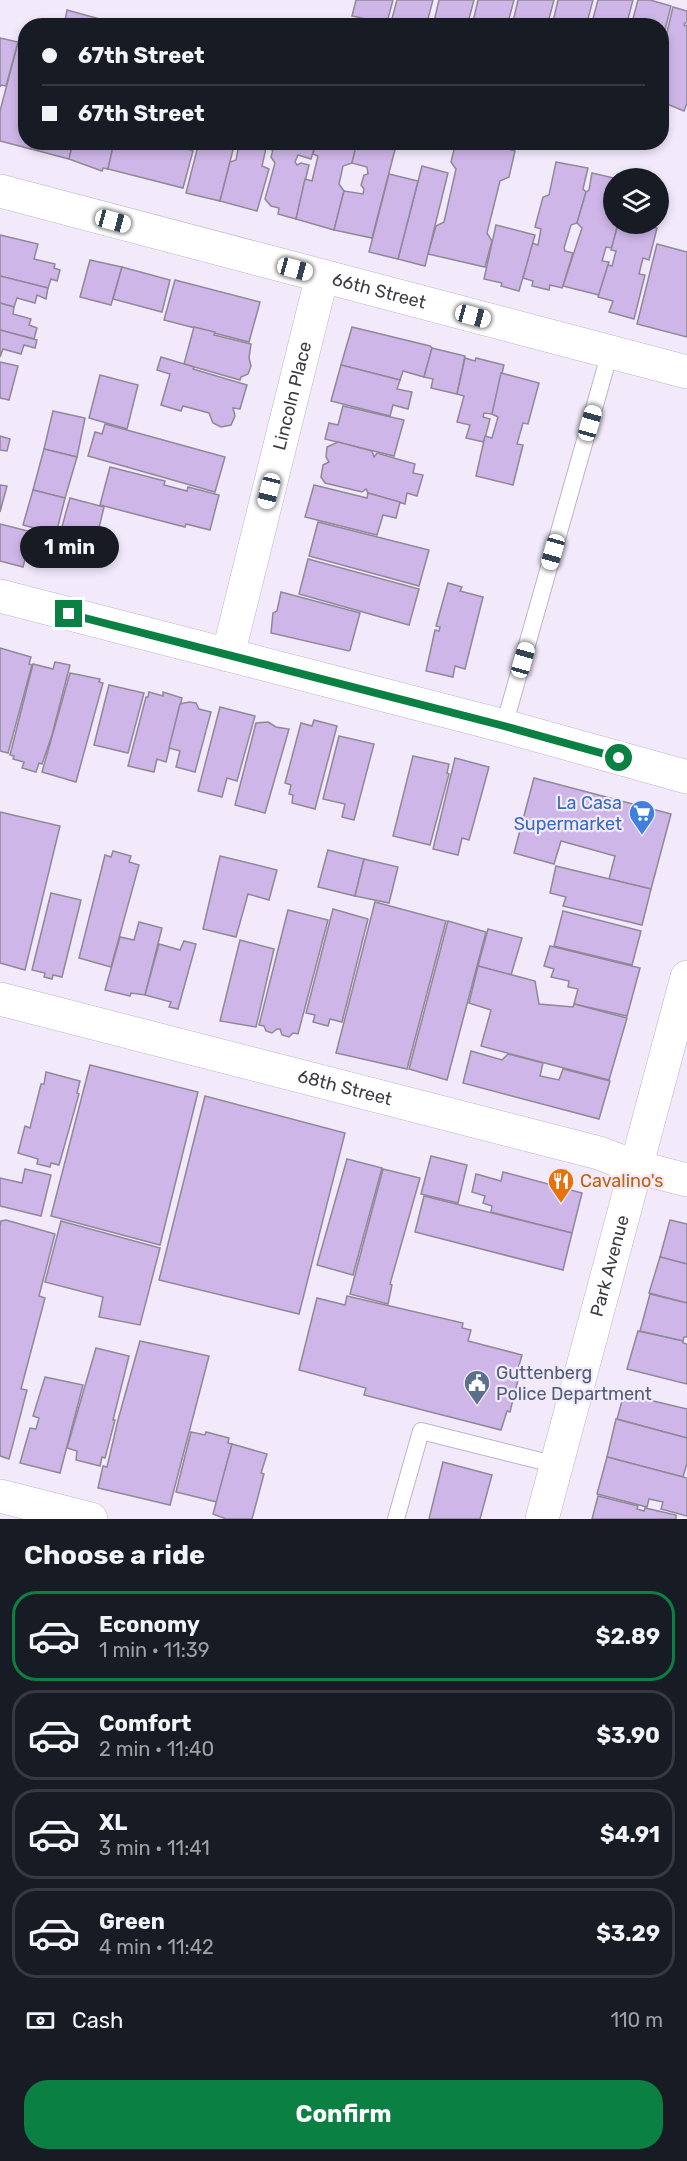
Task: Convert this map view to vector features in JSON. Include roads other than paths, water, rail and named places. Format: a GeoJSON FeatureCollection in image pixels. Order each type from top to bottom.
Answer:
{"type":"FeatureCollection","features":[{"type":"Feature","properties":{"kind":"street","name":"66th Street"},"geometry":{"type":"LineString","coordinates":[[0,191],[687,372]]}},
{"type":"Feature","properties":{"kind":"street","name":"Lincoln Place"},"geometry":{"type":"LineString","coordinates":[[228,655],[322,276]]}},
{"type":"Feature","properties":{"kind":"street"},"geometry":{"type":"LineString","coordinates":[[0,596],[504,726],[687,777]]}},
{"type":"Feature","properties":{"kind":"street","name":"Park Avenue"},"geometry":{"type":"LineString","coordinates":[[542,1519],[687,977]]}},
{"type":"Feature","properties":{"kind":"street","name":"68th Street"},"geometry":{"type":"LineString","coordinates":[[0,999],[599,1153],[636,1167],[687,1180]]}},
{"type":"Feature","properties":{"kind":"street"},"geometry":{"type":"LineString","coordinates":[[0,1496],[91,1519]]}},
{"type":"Feature","properties":{"kind":"lane"},"geometry":{"type":"LineString","coordinates":[[504,726],[610,352]]}},
{"type":"Feature","properties":{"kind":"lane"},"geometry":{"type":"LineString","coordinates":[[396,1519],[421,1431],[557,1465]]}},
{"type":"Feature","properties":{"kind":"place","name":"La Casa Supermarket"},"geometry":{"type":"Point","coordinates":[642,836]}},
{"type":"Feature","properties":{"kind":"place","name":"Cavalino's"},"geometry":{"type":"Point","coordinates":[561,1204]}},
{"type":"Feature","properties":{"kind":"place","name":"Guttenberg Police Department"},"geometry":{"type":"Point","coordinates":[477,1406]}}]}
